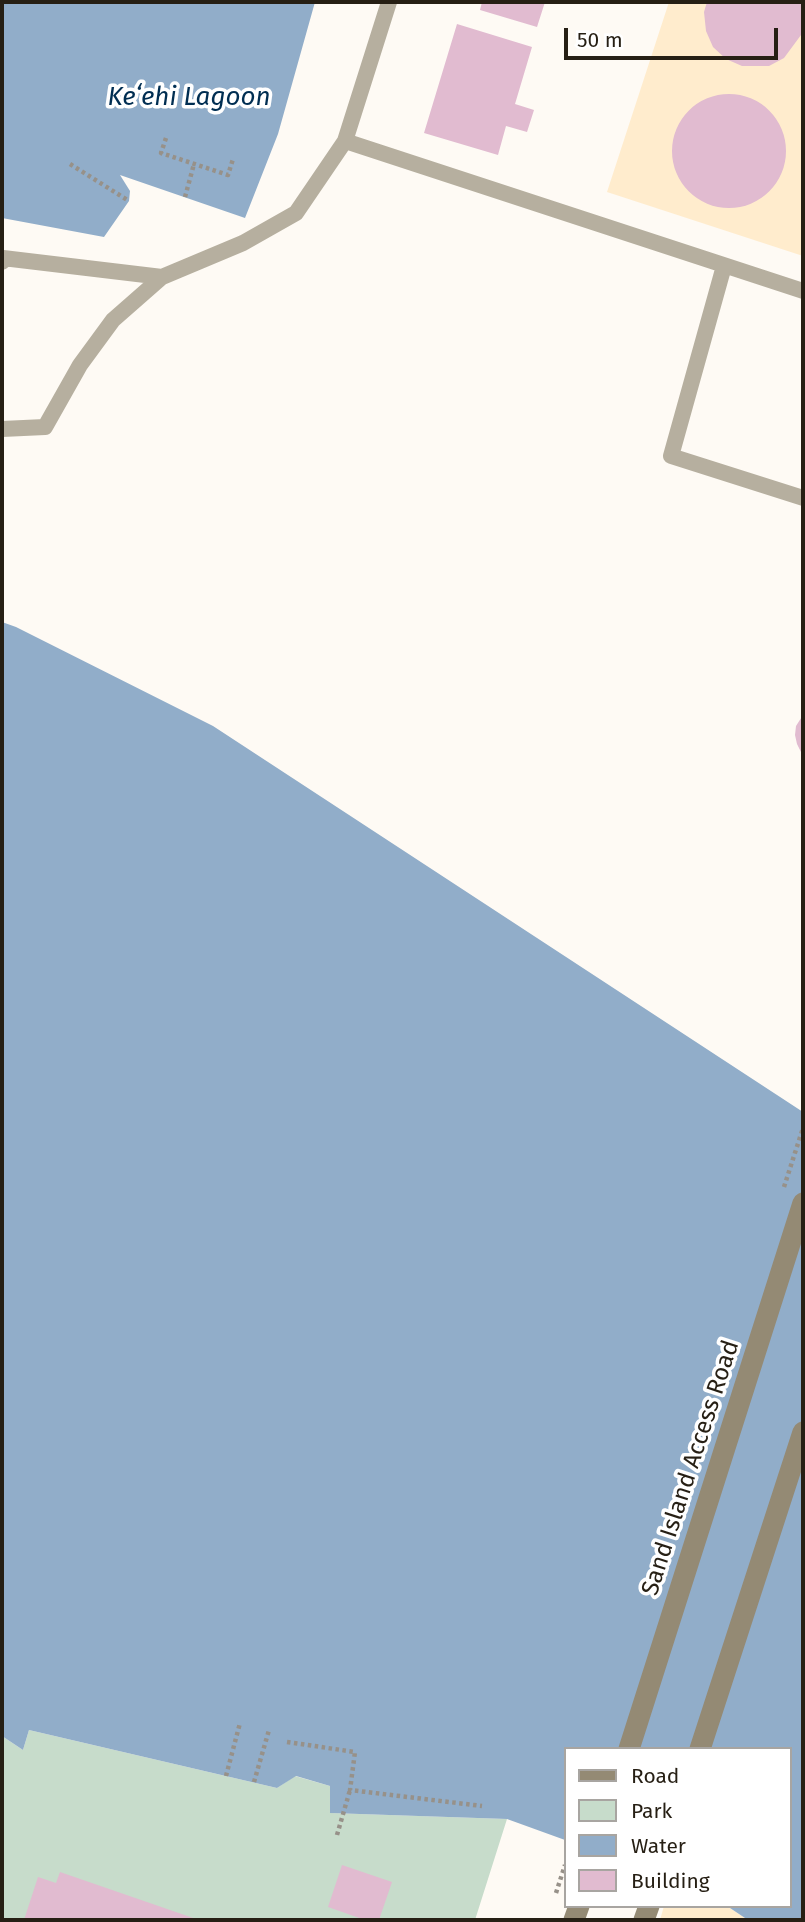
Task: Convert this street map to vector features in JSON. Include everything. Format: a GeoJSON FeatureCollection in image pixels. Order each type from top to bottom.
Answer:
{"type":"FeatureCollection","features":[{"type":"Feature","properties":{"kind":"main road","name":"Sand Island Access Road"},"geometry":{"type":"LineString","coordinates":[[630,1747],[803,1203]]}},
{"type":"Feature","properties":{"kind":"main road"},"geometry":{"type":"LineString","coordinates":[[701,1747],[803,1432]]}},
{"type":"Feature","properties":{"kind":"lane"},"geometry":{"type":"LineString","coordinates":[[2,429],[45,428],[80,365],[113,320],[162,277],[243,243],[296,214],[345,141],[389,2]]}},
{"type":"Feature","properties":{"kind":"lane"},"geometry":{"type":"LineString","coordinates":[[345,141],[803,291]]}},
{"type":"Feature","properties":{"kind":"lane"},"geometry":{"type":"LineString","coordinates":[[2,262],[3,258],[162,277]]}},
{"type":"Feature","properties":{"kind":"lane"},"geometry":{"type":"LineString","coordinates":[[724,265],[671,456],[803,498]]}},
{"type":"Feature","properties":{"kind":"path"},"geometry":{"type":"LineString","coordinates":[[166,138],[161,153],[228,175],[233,159]]}},
{"type":"Feature","properties":{"kind":"path"},"geometry":{"type":"LineString","coordinates":[[70,164],[129,201]]}},
{"type":"Feature","properties":{"kind":"path"},"geometry":{"type":"LineString","coordinates":[[185,197],[194,164]]}},
{"type":"Feature","properties":{"kind":"path"},"geometry":{"type":"LineString","coordinates":[[226,1776],[240,1723]]}},
{"type":"Feature","properties":{"kind":"path"},"geometry":{"type":"LineString","coordinates":[[254,1783],[269,1730]]}},
{"type":"Feature","properties":{"kind":"path"},"geometry":{"type":"LineString","coordinates":[[287,1742],[355,1752],[350,1790],[337,1835]]}},
{"type":"Feature","properties":{"kind":"path"},"geometry":{"type":"LineString","coordinates":[[350,1790],[482,1806]]}},
{"type":"Feature","properties":{"kind":"path"},"geometry":{"type":"LineString","coordinates":[[555,1895],[564,1868]]}},
{"type":"Feature","properties":{"kind":"shaded area"},"geometry":{"type":"Polygon","coordinates":[[[669,2],[803,2],[803,256],[607,192],[669,2]]]}},
{"type":"Feature","properties":{"kind":"shaded area"},"geometry":{"type":"Polygon","coordinates":[[[663,1908],[730,1908],[748,1920],[660,1920],[663,1908]]]}},
{"type":"Feature","properties":{"kind":"green space"},"geometry":{"type":"Polygon","coordinates":[[[29,1730],[277,1788],[295,1776],[330,1786],[331,1813],[507,1819],[475,1920],[2,1920],[2,1736],[23,1750],[29,1730]]]}},
{"type":"Feature","properties":{"kind":"water","name":"Keʻehi Lagoon"},"geometry":{"type":"Polygon","coordinates":[[[2,2],[315,2],[278,134],[245,218],[120,175],[130,191],[129,201],[104,237],[2,218],[2,2]]]}},
{"type":"Feature","properties":{"kind":"water"},"geometry":{"type":"Polygon","coordinates":[[[2,622],[213,726],[803,1112],[803,1920],[748,1920],[730,1908],[791,1908],[791,1747],[564,1747],[564,1840],[507,1819],[330,1813],[330,1786],[296,1776],[277,1788],[29,1730],[23,1750],[2,1736],[2,622]]]}},
{"type":"Feature","properties":{"kind":"building"},"geometry":{"type":"Polygon","coordinates":[[[482,2],[545,2],[537,27],[480,10],[482,2]]]}},
{"type":"Feature","properties":{"kind":"building"},"geometry":{"type":"Polygon","coordinates":[[[707,2],[801,2],[801,35],[784,58],[769,66],[742,66],[726,59],[713,47],[706,31],[704,12],[707,2]]]}},
{"type":"Feature","properties":{"kind":"building"},"geometry":{"type":"Polygon","coordinates":[[[457,24],[532,47],[515,104],[534,110],[527,132],[506,126],[498,155],[424,133],[457,24]]]}},
{"type":"Feature","properties":{"kind":"building"},"geometry":{"type":"Polygon","coordinates":[[[729,94],[751,99],[769,111],[781,129],[786,151],[781,173],[769,191],[751,203],[729,208],[707,203],[689,191],[677,173],[672,151],[677,129],[689,111],[707,99],[729,94]]]}},
{"type":"Feature","properties":{"kind":"building"},"geometry":{"type":"Polygon","coordinates":[[[803,715],[803,756],[795,735],[796,726],[803,715]]]}},
{"type":"Feature","properties":{"kind":"building"},"geometry":{"type":"Polygon","coordinates":[[[342,1865],[392,1882],[379,1920],[365,1920],[328,1907],[342,1865]]]}},
{"type":"Feature","properties":{"kind":"building"},"geometry":{"type":"Polygon","coordinates":[[[60,1872],[199,1920],[24,1920],[38,1877],[56,1883],[60,1872]]]}}]}
